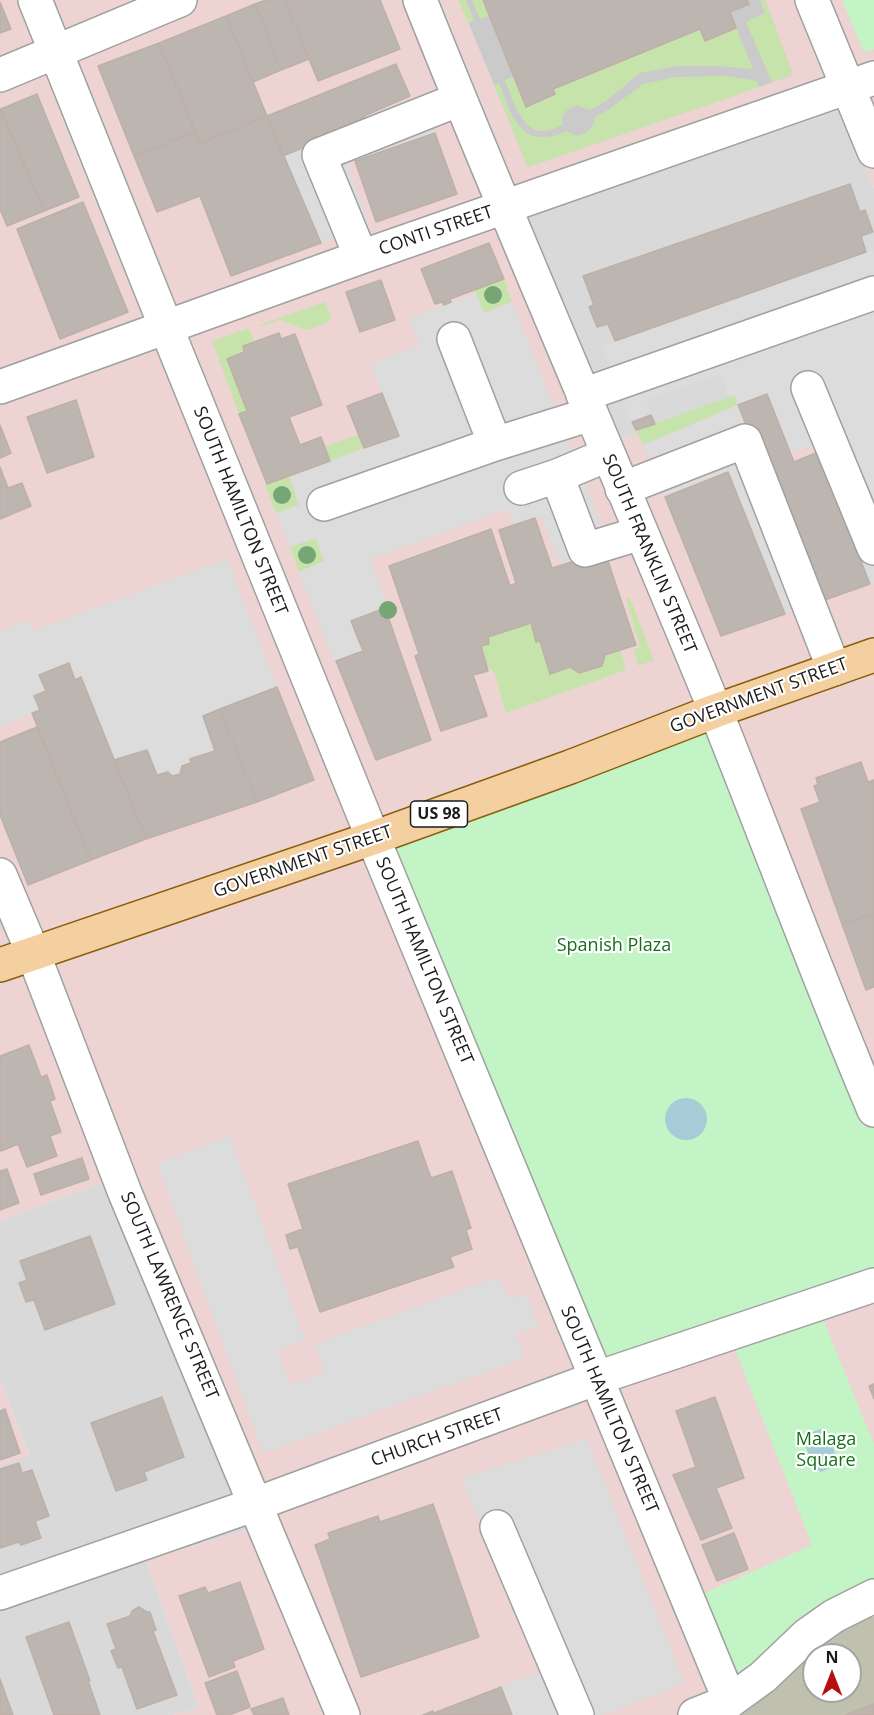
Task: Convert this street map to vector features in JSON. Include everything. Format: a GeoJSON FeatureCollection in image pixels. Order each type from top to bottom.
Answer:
{"type":"FeatureCollection","features":[{"type":"Feature","properties":{"kind":"main road","name":"GOVERNMENT STREET"},"geometry":{"type":"LineString","coordinates":[[0,965],[373,838],[570,767],[715,711],[874,655]]}},
{"type":"Feature","properties":{"kind":"street","name":"SOUTH HAMILTON STREET"},"geometry":{"type":"LineString","coordinates":[[35,0],[373,838],[730,1701]]}},
{"type":"Feature","properties":{"kind":"street"},"geometry":{"type":"LineString","coordinates":[[0,75],[180,0]]}},
{"type":"Feature","properties":{"kind":"street","name":"SOUTH FRANKLIN STREET"},"geometry":{"type":"LineString","coordinates":[[420,0],[715,711],[874,1110]]}},
{"type":"Feature","properties":{"kind":"street"},"geometry":{"type":"LineString","coordinates":[[812,0],[861,83],[874,151]]}},
{"type":"Feature","properties":{"kind":"street","name":"CONTI STREET"},"geometry":{"type":"LineString","coordinates":[[0,387],[361,257],[861,83]]}},
{"type":"Feature","properties":{"kind":"street"},"geometry":{"type":"LineString","coordinates":[[361,257],[319,155],[460,99]]}},
{"type":"Feature","properties":{"kind":"street"},"geometry":{"type":"LineString","coordinates":[[324,504],[495,444],[587,404],[874,293]]}},
{"type":"Feature","properties":{"kind":"street"},"geometry":{"type":"LineString","coordinates":[[453,339],[495,444]]}},
{"type":"Feature","properties":{"kind":"street"},"geometry":{"type":"LineString","coordinates":[[808,388],[874,548]]}},
{"type":"Feature","properties":{"kind":"street"},"geometry":{"type":"LineString","coordinates":[[622,489],[745,441],[834,669]]}},
{"type":"Feature","properties":{"kind":"street"},"geometry":{"type":"LineString","coordinates":[[521,488],[607,455]]}},
{"type":"Feature","properties":{"kind":"street"},"geometry":{"type":"LineString","coordinates":[[557,476],[585,550],[641,533]]}},
{"type":"Feature","properties":{"kind":"street","name":"SOUTH LAWRENCE STREET"},"geometry":{"type":"LineString","coordinates":[[0,875],[33,953],[125,1192],[343,1715]]}},
{"type":"Feature","properties":{"kind":"street","name":"CHURCH STREET"},"geometry":{"type":"LineString","coordinates":[[0,1593],[256,1504],[597,1378],[874,1285]]}},
{"type":"Feature","properties":{"kind":"street"},"geometry":{"type":"LineString","coordinates":[[497,1527],[577,1715]]}},
{"type":"Feature","properties":{"kind":"street"},"geometry":{"type":"LineString","coordinates":[[695,1715],[730,1701],[763,1677],[807,1635],[834,1616],[874,1596]]}},
{"type":"Feature","properties":{"kind":"shaded area"},"geometry":{"type":"Polygon","coordinates":[[[0,0],[874,0],[874,188],[838,103],[521,215],[616,441],[874,349],[874,1616],[831,1634],[821,1643],[802,1643],[802,1661],[751,1708],[735,1715],[173,1715],[199,1707],[146,1560],[252,1529],[108,1180],[0,1221],[0,0]]]}},
{"type":"Feature","properties":{"kind":"shaded area"},"geometry":{"type":"Polygon","coordinates":[[[428,0],[440,0],[510,171],[500,175],[428,0]]]}},
{"type":"Feature","properties":{"kind":"shaded area"},"geometry":{"type":"Polygon","coordinates":[[[459,0],[765,0],[793,75],[528,167],[459,0]]]}},
{"type":"Feature","properties":{"kind":"shaded area"},"geometry":{"type":"Polygon","coordinates":[[[425,100],[435,133],[347,163],[370,227],[321,243],[283,156],[425,100]]]}},
{"type":"Feature","properties":{"kind":"shaded area"},"geometry":{"type":"Polygon","coordinates":[[[838,103],[874,188],[874,349],[616,441],[521,215],[838,103]]]}},
{"type":"Feature","properties":{"kind":"shaded area"},"geometry":{"type":"Polygon","coordinates":[[[71,114],[135,272],[126,276],[62,118],[71,114]]]}},
{"type":"Feature","properties":{"kind":"shaded area"},"geometry":{"type":"Polygon","coordinates":[[[874,249],[874,583],[870,584],[816,444],[791,453],[768,394],[739,405],[819,602],[785,614],[729,472],[665,497],[643,445],[738,405],[735,395],[729,398],[721,374],[646,399],[651,415],[632,422],[601,347],[874,249]]]}},
{"type":"Feature","properties":{"kind":"shaded area"},"geometry":{"type":"Polygon","coordinates":[[[476,293],[484,313],[512,302],[611,549],[560,565],[542,516],[514,525],[507,509],[370,559],[387,607],[352,621],[363,651],[334,661],[299,572],[324,561],[316,538],[290,547],[276,513],[299,505],[289,476],[399,436],[370,363],[420,345],[409,318],[476,293]]]}},
{"type":"Feature","properties":{"kind":"shaded area"},"geometry":{"type":"Polygon","coordinates":[[[227,559],[277,687],[203,716],[215,751],[190,759],[191,763],[182,766],[180,774],[172,776],[168,772],[157,775],[146,750],[114,760],[81,677],[75,680],[68,663],[39,675],[46,691],[35,696],[40,710],[0,727],[0,631],[28,620],[33,631],[227,559]]]}},
{"type":"Feature","properties":{"kind":"shaded area"},"geometry":{"type":"Polygon","coordinates":[[[230,1136],[305,1340],[277,1350],[290,1385],[325,1372],[315,1344],[497,1277],[511,1299],[527,1294],[538,1327],[518,1333],[517,1339],[524,1358],[263,1453],[157,1163],[230,1136]]]}},
{"type":"Feature","properties":{"kind":"shaded area"},"geometry":{"type":"Polygon","coordinates":[[[108,1180],[252,1529],[146,1560],[199,1707],[173,1715],[0,1715],[0,1466],[29,1455],[0,1380],[0,1221],[108,1180]]]}},
{"type":"Feature","properties":{"kind":"shaded area"},"geometry":{"type":"Polygon","coordinates":[[[0,1380],[29,1456],[0,1466],[0,1380]]]}},
{"type":"Feature","properties":{"kind":"shaded area"},"geometry":{"type":"Polygon","coordinates":[[[587,1439],[684,1683],[603,1715],[512,1715],[501,1687],[539,1672],[462,1478],[587,1439]]]}},
{"type":"Feature","properties":{"kind":"shaded area"},"geometry":{"type":"Polygon","coordinates":[[[874,1616],[874,1715],[735,1715],[751,1708],[802,1661],[802,1703],[862,1703],[862,1643],[821,1643],[831,1634],[874,1616]]]}},
{"type":"Feature","properties":{"kind":"green space"},"geometry":{"type":"Polygon","coordinates":[[[458,0],[466,0],[474,21],[468,23],[458,0]]]}},
{"type":"Feature","properties":{"kind":"green space"},"geometry":{"type":"Polygon","coordinates":[[[472,0],[483,0],[489,16],[480,19],[472,0]]]}},
{"type":"Feature","properties":{"kind":"green space"},"geometry":{"type":"Polygon","coordinates":[[[760,0],[765,0],[793,75],[772,82],[746,22],[765,13],[760,0]]]}},
{"type":"Feature","properties":{"kind":"green space"},"geometry":{"type":"Polygon","coordinates":[[[842,0],[874,0],[874,49],[864,52],[842,0]]]}},
{"type":"Feature","properties":{"kind":"green space"},"geometry":{"type":"Polygon","coordinates":[[[736,28],[753,69],[677,66],[640,73],[606,101],[590,110],[577,105],[568,110],[562,117],[563,124],[549,130],[536,130],[524,120],[505,80],[514,76],[527,106],[555,95],[553,89],[700,29],[705,41],[736,28]]]}},
{"type":"Feature","properties":{"kind":"green space"},"geometry":{"type":"Polygon","coordinates":[[[727,76],[757,81],[759,87],[528,167],[494,85],[499,83],[514,119],[529,134],[539,137],[552,136],[567,131],[576,136],[589,130],[595,117],[643,84],[676,77],[727,76]]]}},
{"type":"Feature","properties":{"kind":"green space"},"geometry":{"type":"Polygon","coordinates":[[[504,279],[512,302],[483,313],[475,290],[504,279]]]}},
{"type":"Feature","properties":{"kind":"green space"},"geometry":{"type":"Polygon","coordinates":[[[325,302],[331,315],[327,323],[307,330],[279,320],[261,327],[260,325],[325,302]]]}},
{"type":"Feature","properties":{"kind":"green space"},"geometry":{"type":"Polygon","coordinates":[[[249,328],[254,342],[243,346],[244,352],[227,359],[247,411],[239,414],[212,341],[249,328]]]}},
{"type":"Feature","properties":{"kind":"green space"},"geometry":{"type":"Polygon","coordinates":[[[735,395],[738,405],[643,445],[636,430],[735,395]]]}},
{"type":"Feature","properties":{"kind":"green space"},"geometry":{"type":"Polygon","coordinates":[[[359,434],[364,448],[330,461],[325,447],[359,434]]]}},
{"type":"Feature","properties":{"kind":"green space"},"geometry":{"type":"Polygon","coordinates":[[[289,476],[299,505],[276,513],[265,485],[289,476]]]}},
{"type":"Feature","properties":{"kind":"green space"},"geometry":{"type":"Polygon","coordinates":[[[315,537],[324,561],[299,572],[290,547],[315,537]]]}},
{"type":"Feature","properties":{"kind":"green space"},"geometry":{"type":"Polygon","coordinates":[[[630,598],[654,660],[638,666],[634,650],[640,647],[626,599],[630,598]]]}},
{"type":"Feature","properties":{"kind":"green space"},"geometry":{"type":"Polygon","coordinates":[[[531,623],[536,642],[540,641],[550,674],[620,650],[626,670],[506,713],[494,672],[487,666],[481,646],[489,643],[488,637],[531,623]]]}},
{"type":"Feature","properties":{"kind":"green space","name":"Spanish Plaza"},"geometry":{"type":"Polygon","coordinates":[[[715,711],[874,1110],[874,1285],[817,1305],[874,1444],[874,1596],[810,1643],[802,1643],[802,1648],[730,1701],[689,1600],[812,1545],[729,1334],[597,1378],[373,838],[715,711]]]}},
{"type":"Feature","properties":{"kind":"water"},"geometry":{"type":"Polygon","coordinates":[[[686,1098],[701,1104],[707,1119],[701,1134],[686,1140],[671,1134],[665,1119],[671,1104],[686,1098]]]}},
{"type":"Feature","properties":{"kind":"water"},"geometry":{"type":"Polygon","coordinates":[[[821,1429],[826,1431],[838,1460],[835,1466],[821,1472],[815,1470],[803,1440],[805,1435],[821,1429]]]}},
{"type":"Feature","properties":{"kind":"building"},"geometry":{"type":"Polygon","coordinates":[[[266,0],[285,0],[309,59],[281,70],[255,4],[266,0]]]}},
{"type":"Feature","properties":{"kind":"building"},"geometry":{"type":"Polygon","coordinates":[[[285,0],[380,0],[400,49],[318,81],[285,0]]]}},
{"type":"Feature","properties":{"kind":"building"},"geometry":{"type":"Polygon","coordinates":[[[483,0],[747,0],[749,4],[730,12],[736,28],[705,41],[700,29],[553,89],[555,94],[526,107],[483,0]]]}},
{"type":"Feature","properties":{"kind":"building"},"geometry":{"type":"Polygon","coordinates":[[[0,2],[11,29],[0,33],[0,2]]]}},
{"type":"Feature","properties":{"kind":"building"},"geometry":{"type":"Polygon","coordinates":[[[255,4],[281,70],[253,82],[226,16],[255,4]]]}},
{"type":"Feature","properties":{"kind":"building"},"geometry":{"type":"Polygon","coordinates":[[[226,16],[267,116],[200,143],[159,43],[226,16]]]}},
{"type":"Feature","properties":{"kind":"building"},"geometry":{"type":"Polygon","coordinates":[[[159,43],[195,132],[134,156],[98,66],[159,43]]]}},
{"type":"Feature","properties":{"kind":"building"},"geometry":{"type":"Polygon","coordinates":[[[396,64],[410,96],[364,116],[367,121],[283,156],[267,116],[396,64]]]}},
{"type":"Feature","properties":{"kind":"building"},"geometry":{"type":"Polygon","coordinates":[[[37,94],[79,197],[44,211],[1,109],[37,94]]]}},
{"type":"Feature","properties":{"kind":"building"},"geometry":{"type":"Polygon","coordinates":[[[0,109],[44,211],[7,226],[0,209],[0,109]]]}},
{"type":"Feature","properties":{"kind":"building"},"geometry":{"type":"Polygon","coordinates":[[[267,116],[321,243],[231,276],[200,196],[157,212],[134,156],[195,132],[200,143],[267,116]]]}},
{"type":"Feature","properties":{"kind":"building"},"geometry":{"type":"Polygon","coordinates":[[[435,133],[457,194],[376,222],[355,161],[435,133]]]}},
{"type":"Feature","properties":{"kind":"building"},"geometry":{"type":"Polygon","coordinates":[[[850,184],[860,212],[865,210],[873,232],[861,236],[866,252],[615,341],[608,324],[597,327],[589,307],[594,305],[583,276],[850,184]]]}},
{"type":"Feature","properties":{"kind":"building"},"geometry":{"type":"Polygon","coordinates":[[[83,202],[128,312],[60,339],[17,229],[83,202]]]}},
{"type":"Feature","properties":{"kind":"building"},"geometry":{"type":"Polygon","coordinates":[[[489,243],[504,279],[450,299],[451,302],[444,305],[442,302],[435,304],[421,269],[489,243]]]}},
{"type":"Feature","properties":{"kind":"building"},"geometry":{"type":"Polygon","coordinates":[[[381,280],[395,320],[360,332],[346,292],[381,280]]]}},
{"type":"Feature","properties":{"kind":"building"},"geometry":{"type":"Polygon","coordinates":[[[279,333],[281,339],[295,334],[322,405],[289,417],[300,445],[321,437],[330,461],[267,484],[239,414],[247,411],[227,359],[244,352],[243,346],[279,333]]]}},
{"type":"Feature","properties":{"kind":"building"},"geometry":{"type":"Polygon","coordinates":[[[382,393],[399,436],[364,448],[347,406],[382,393]]]}},
{"type":"Feature","properties":{"kind":"building"},"geometry":{"type":"Polygon","coordinates":[[[767,394],[794,462],[818,452],[870,584],[819,602],[738,405],[767,394]]]}},
{"type":"Feature","properties":{"kind":"building"},"geometry":{"type":"Polygon","coordinates":[[[76,400],[94,457],[47,473],[27,417],[76,400]]]}},
{"type":"Feature","properties":{"kind":"building"},"geometry":{"type":"Polygon","coordinates":[[[651,415],[655,424],[636,430],[632,422],[651,415]]]}},
{"type":"Feature","properties":{"kind":"building"},"geometry":{"type":"Polygon","coordinates":[[[0,425],[11,453],[0,458],[0,425]]]}},
{"type":"Feature","properties":{"kind":"building"},"geometry":{"type":"Polygon","coordinates":[[[0,467],[8,488],[22,483],[31,506],[0,519],[0,467]]]}},
{"type":"Feature","properties":{"kind":"building"},"geometry":{"type":"Polygon","coordinates":[[[728,472],[785,614],[721,636],[665,497],[728,472]]]}},
{"type":"Feature","properties":{"kind":"building"},"geometry":{"type":"Polygon","coordinates":[[[535,518],[552,568],[605,552],[636,645],[605,655],[602,666],[579,673],[570,667],[550,674],[540,641],[536,642],[531,623],[488,637],[489,644],[481,646],[488,671],[473,675],[487,716],[441,731],[415,656],[419,654],[389,566],[491,529],[510,586],[516,583],[499,530],[535,518]]]}},
{"type":"Feature","properties":{"kind":"building"},"geometry":{"type":"Polygon","coordinates":[[[385,608],[431,740],[376,760],[336,661],[363,651],[351,621],[385,608]]]}},
{"type":"Feature","properties":{"kind":"building"},"geometry":{"type":"Polygon","coordinates":[[[69,663],[75,680],[81,677],[146,839],[91,860],[32,713],[40,710],[34,696],[46,691],[39,675],[69,663]]]}},
{"type":"Feature","properties":{"kind":"building"},"geometry":{"type":"Polygon","coordinates":[[[277,687],[314,780],[257,802],[220,709],[277,687]]]}},
{"type":"Feature","properties":{"kind":"building"},"geometry":{"type":"Polygon","coordinates":[[[220,709],[257,802],[146,839],[114,760],[147,750],[157,775],[168,772],[172,776],[180,774],[182,766],[191,763],[190,759],[215,751],[203,716],[220,709]]]}},
{"type":"Feature","properties":{"kind":"building"},"geometry":{"type":"Polygon","coordinates":[[[37,727],[91,860],[28,885],[0,815],[0,742],[37,727]]]}},
{"type":"Feature","properties":{"kind":"building"},"geometry":{"type":"Polygon","coordinates":[[[861,762],[868,782],[874,780],[874,913],[842,924],[801,809],[820,802],[814,786],[818,785],[816,778],[861,762]]]}},
{"type":"Feature","properties":{"kind":"building"},"geometry":{"type":"Polygon","coordinates":[[[874,913],[874,987],[866,990],[842,924],[874,913]]]}},
{"type":"Feature","properties":{"kind":"building"},"geometry":{"type":"Polygon","coordinates":[[[29,1045],[41,1077],[47,1075],[55,1099],[50,1101],[61,1132],[50,1136],[57,1156],[27,1167],[18,1144],[1,1151],[0,1148],[0,1056],[29,1045]]]}},
{"type":"Feature","properties":{"kind":"building"},"geometry":{"type":"Polygon","coordinates":[[[418,1141],[431,1178],[452,1171],[471,1228],[466,1230],[472,1249],[450,1257],[454,1267],[320,1312],[298,1247],[290,1249],[286,1235],[303,1229],[288,1184],[418,1141]]]}},
{"type":"Feature","properties":{"kind":"building"},"geometry":{"type":"Polygon","coordinates":[[[82,1158],[89,1179],[41,1195],[34,1174],[82,1158]]]}},
{"type":"Feature","properties":{"kind":"building"},"geometry":{"type":"Polygon","coordinates":[[[7,1169],[19,1203],[0,1210],[0,1171],[7,1169]]]}},
{"type":"Feature","properties":{"kind":"building"},"geometry":{"type":"Polygon","coordinates":[[[90,1236],[115,1304],[45,1330],[34,1300],[26,1302],[19,1283],[27,1280],[20,1261],[90,1236]]]}},
{"type":"Feature","properties":{"kind":"building"},"geometry":{"type":"Polygon","coordinates":[[[874,1384],[874,1399],[869,1386],[874,1384]]]}},
{"type":"Feature","properties":{"kind":"building"},"geometry":{"type":"Polygon","coordinates":[[[162,1397],[184,1457],[144,1472],[147,1480],[116,1491],[91,1423],[162,1397]]]}},
{"type":"Feature","properties":{"kind":"building"},"geometry":{"type":"Polygon","coordinates":[[[715,1397],[744,1478],[716,1488],[732,1528],[701,1540],[673,1475],[696,1467],[676,1411],[715,1397]]]}},
{"type":"Feature","properties":{"kind":"building"},"geometry":{"type":"Polygon","coordinates":[[[5,1409],[20,1453],[0,1460],[0,1411],[5,1409]]]}},
{"type":"Feature","properties":{"kind":"building"},"geometry":{"type":"Polygon","coordinates":[[[19,1463],[22,1473],[32,1470],[49,1516],[35,1521],[41,1538],[21,1545],[19,1542],[0,1548],[0,1469],[19,1463]]]}},
{"type":"Feature","properties":{"kind":"building"},"geometry":{"type":"Polygon","coordinates":[[[433,1504],[479,1637],[361,1677],[315,1545],[330,1539],[328,1533],[378,1516],[380,1522],[433,1504]]]}},
{"type":"Feature","properties":{"kind":"building"},"geometry":{"type":"Polygon","coordinates":[[[734,1533],[748,1569],[717,1581],[702,1545],[734,1533]]]}},
{"type":"Feature","properties":{"kind":"building"},"geometry":{"type":"Polygon","coordinates":[[[240,1582],[264,1649],[233,1661],[235,1667],[209,1677],[179,1596],[205,1587],[208,1593],[240,1582]]]}},
{"type":"Feature","properties":{"kind":"building"},"geometry":{"type":"Polygon","coordinates":[[[139,1607],[150,1612],[156,1630],[153,1631],[177,1695],[137,1709],[122,1667],[118,1668],[111,1651],[116,1649],[107,1624],[130,1616],[132,1611],[139,1607]]]}},
{"type":"Feature","properties":{"kind":"building"},"geometry":{"type":"Polygon","coordinates":[[[69,1622],[100,1715],[54,1715],[26,1637],[69,1622]]]}},
{"type":"Feature","properties":{"kind":"building"},"geometry":{"type":"Polygon","coordinates":[[[237,1671],[250,1707],[229,1715],[217,1715],[205,1683],[237,1671]]]}},
{"type":"Feature","properties":{"kind":"building"},"geometry":{"type":"Polygon","coordinates":[[[0,1679],[13,1715],[0,1715],[0,1679]]]}},
{"type":"Feature","properties":{"kind":"building"},"geometry":{"type":"Polygon","coordinates":[[[501,1687],[512,1715],[423,1715],[433,1711],[434,1713],[501,1687]]]}},
{"type":"Feature","properties":{"kind":"building"},"geometry":{"type":"Polygon","coordinates":[[[283,1698],[289,1715],[254,1715],[251,1709],[283,1698]]]}},
{"type":"Feature","properties":{"kind":"building"},"geometry":{"type":"Polygon","coordinates":[[[874,1704],[874,1715],[846,1715],[874,1704]]]}},
{"type":"Feature","properties":{"kind":"park label","name":"Malaga Square"},"geometry":{"type":"Point","coordinates":[826,1450]}}]}
